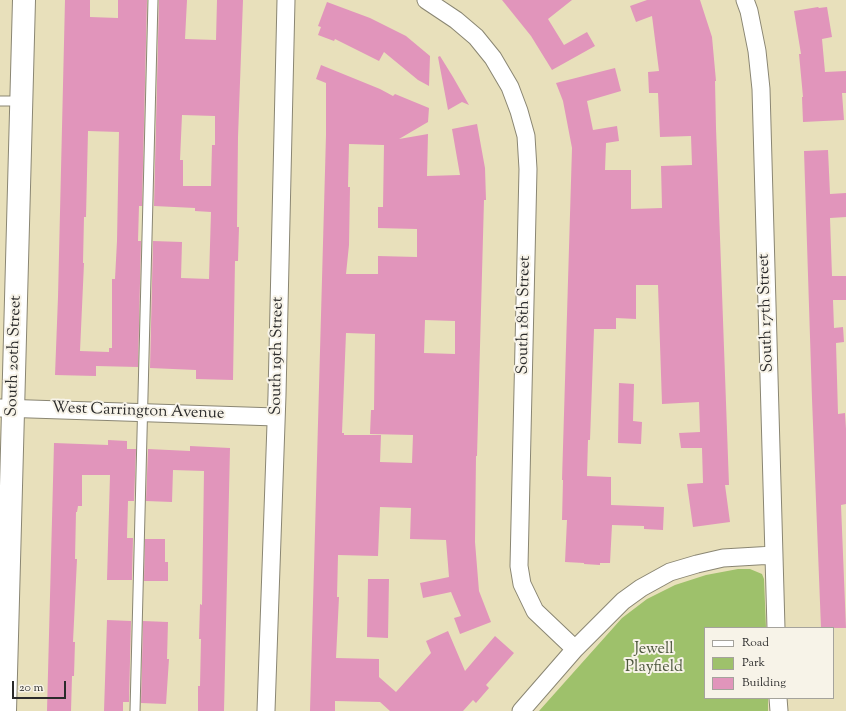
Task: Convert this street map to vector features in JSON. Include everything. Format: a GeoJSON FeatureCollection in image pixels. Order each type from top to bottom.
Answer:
{"type":"FeatureCollection","features":[{"type":"Feature","properties":{"kind":"street","name":"South 20th Street"},"geometry":{"type":"LineString","coordinates":[[5,711],[11,101],[24,0]]}},
{"type":"Feature","properties":{"kind":"street","name":"South 19th Street"},"geometry":{"type":"LineString","coordinates":[[266,711],[276,417],[286,0]]}},
{"type":"Feature","properties":{"kind":"street","name":"South 18th Street"},"geometry":{"type":"LineString","coordinates":[[426,0],[456,20],[476,37],[493,58],[510,87],[526,136],[528,176],[519,566],[522,584],[535,611],[575,649]]}},
{"type":"Feature","properties":{"kind":"street","name":"South 17th Street"},"geometry":{"type":"LineString","coordinates":[[745,0],[749,10],[757,51],[761,89],[776,627]]}},
{"type":"Feature","properties":{"kind":"street","name":"West Carrington Avenue"},"geometry":{"type":"LineString","coordinates":[[7,408],[276,417]]}},
{"type":"Feature","properties":{"kind":"street"},"geometry":{"type":"LineString","coordinates":[[522,711],[575,649],[623,602],[641,588],[670,572],[697,564],[724,558],[774,555]]}},
{"type":"Feature","properties":{"kind":"street"},"geometry":{"type":"LineString","coordinates":[[778,699],[779,711]]}},
{"type":"Feature","properties":{"kind":"lane"},"geometry":{"type":"LineString","coordinates":[[135,711],[153,0]]}},
{"type":"Feature","properties":{"kind":"green space","name":"Jewell Playfield"},"geometry":{"type":"Polygon","coordinates":[[[738,569],[750,569],[762,574],[764,579],[766,627],[704,627],[704,699],[768,699],[768,711],[539,711],[622,618],[647,599],[675,585],[706,575],[738,569]]]}},
{"type":"Feature","properties":{"kind":"building"},"geometry":{"type":"Polygon","coordinates":[[[65,0],[90,0],[90,17],[118,18],[118,0],[147,0],[142,206],[139,206],[138,241],[141,241],[138,367],[96,366],[96,376],[55,375],[65,0]],[[88,131],[80,351],[109,352],[109,348],[112,348],[112,279],[115,279],[117,241],[119,132],[88,131]]]}},
{"type":"Feature","properties":{"kind":"building"},"geometry":{"type":"Polygon","coordinates":[[[159,0],[187,0],[185,39],[216,40],[217,0],[243,0],[238,137],[237,227],[239,227],[238,261],[235,261],[233,380],[196,379],[196,370],[150,368],[153,241],[182,242],[181,278],[209,279],[211,212],[195,211],[195,208],[154,206],[159,0]],[[182,115],[180,160],[183,160],[183,186],[211,186],[212,145],[215,145],[215,116],[182,115]]]}},
{"type":"Feature","properties":{"kind":"building"},"geometry":{"type":"Polygon","coordinates":[[[502,0],[572,0],[548,19],[564,45],[587,32],[595,46],[552,70],[531,36],[502,0]]]}},
{"type":"Feature","properties":{"kind":"building"},"geometry":{"type":"Polygon","coordinates":[[[647,0],[700,0],[712,37],[716,81],[716,128],[729,485],[725,485],[730,522],[693,527],[687,484],[703,483],[702,448],[681,448],[679,433],[700,432],[699,402],[662,404],[658,285],[636,285],[636,319],[616,318],[616,329],[594,329],[590,440],[588,440],[587,476],[611,477],[611,505],[664,507],[663,530],[644,529],[644,526],[612,525],[610,563],[600,563],[600,565],[565,562],[567,520],[562,520],[562,480],[572,148],[563,101],[556,83],[615,68],[621,91],[587,101],[593,130],[617,126],[619,141],[606,143],[605,170],[631,170],[631,209],[662,208],[661,166],[692,165],[691,136],[660,137],[658,93],[649,93],[648,72],[659,71],[652,16],[636,22],[630,6],[647,0]]]}},
{"type":"Feature","properties":{"kind":"building"},"geometry":{"type":"Polygon","coordinates":[[[327,2],[370,18],[406,36],[430,56],[429,86],[418,80],[384,52],[379,61],[335,39],[334,41],[318,35],[321,27],[318,26],[327,2]]]}},
{"type":"Feature","properties":{"kind":"building"},"geometry":{"type":"Polygon","coordinates":[[[827,7],[832,37],[822,39],[825,72],[846,71],[846,93],[842,93],[844,120],[803,122],[803,97],[799,54],[801,54],[794,11],[827,7]]]}},
{"type":"Feature","properties":{"kind":"building"},"geometry":{"type":"Polygon","coordinates":[[[440,56],[469,105],[462,102],[448,110],[438,57],[440,56]]]}},
{"type":"Feature","properties":{"kind":"building"},"geometry":{"type":"Polygon","coordinates":[[[321,65],[380,89],[393,96],[395,94],[429,108],[428,122],[399,139],[428,134],[427,176],[460,175],[452,129],[477,124],[485,168],[486,200],[484,200],[476,456],[475,542],[479,591],[491,622],[460,634],[454,618],[461,616],[451,592],[423,598],[420,583],[449,577],[446,540],[410,539],[411,508],[380,507],[378,556],[338,555],[337,597],[339,597],[336,658],[379,659],[379,677],[396,692],[431,653],[426,641],[448,631],[465,671],[495,636],[514,653],[486,685],[489,688],[476,703],[473,700],[463,711],[390,711],[380,702],[335,701],[335,711],[310,711],[326,135],[326,83],[316,79],[321,65]],[[349,144],[349,245],[346,274],[378,274],[378,256],[417,257],[417,229],[378,228],[378,207],[383,207],[384,145],[349,144]],[[425,320],[424,353],[455,354],[455,321],[425,320]],[[346,333],[342,433],[344,433],[344,435],[381,435],[380,462],[412,463],[413,435],[370,434],[371,410],[374,410],[375,334],[346,333]]]}},
{"type":"Feature","properties":{"kind":"building"},"geometry":{"type":"Polygon","coordinates":[[[828,150],[830,194],[846,193],[846,217],[830,218],[832,276],[846,276],[846,300],[833,300],[834,328],[843,327],[844,342],[836,343],[838,414],[845,413],[846,429],[846,504],[841,505],[846,628],[821,627],[804,151],[828,150]]]}},
{"type":"Feature","properties":{"kind":"building"},"geometry":{"type":"Polygon","coordinates":[[[619,383],[634,384],[633,421],[642,422],[641,444],[618,443],[619,383]]]}},
{"type":"Feature","properties":{"kind":"building"},"geometry":{"type":"Polygon","coordinates":[[[108,440],[127,441],[127,449],[136,449],[134,501],[128,501],[127,538],[133,538],[132,580],[107,580],[110,475],[82,475],[82,506],[78,506],[76,512],[75,559],[77,559],[73,642],[75,642],[71,711],[47,711],[54,443],[108,445],[108,440]]]}},
{"type":"Feature","properties":{"kind":"building"},"geometry":{"type":"Polygon","coordinates":[[[190,446],[230,448],[224,711],[198,711],[198,686],[200,686],[201,639],[199,639],[200,604],[202,605],[204,471],[173,470],[172,502],[146,501],[148,449],[190,451],[190,446]]]}},
{"type":"Feature","properties":{"kind":"building"},"geometry":{"type":"Polygon","coordinates":[[[145,539],[165,539],[165,562],[168,562],[168,581],[144,581],[145,539]]]}},
{"type":"Feature","properties":{"kind":"building"},"geometry":{"type":"Polygon","coordinates":[[[368,579],[389,579],[388,638],[367,637],[368,579]]]}},
{"type":"Feature","properties":{"kind":"building"},"geometry":{"type":"Polygon","coordinates":[[[107,620],[131,621],[129,702],[123,702],[123,711],[104,711],[107,620]]]}},
{"type":"Feature","properties":{"kind":"building"},"geometry":{"type":"Polygon","coordinates":[[[143,621],[168,622],[167,659],[169,659],[166,704],[141,703],[143,621]]]}}]}
